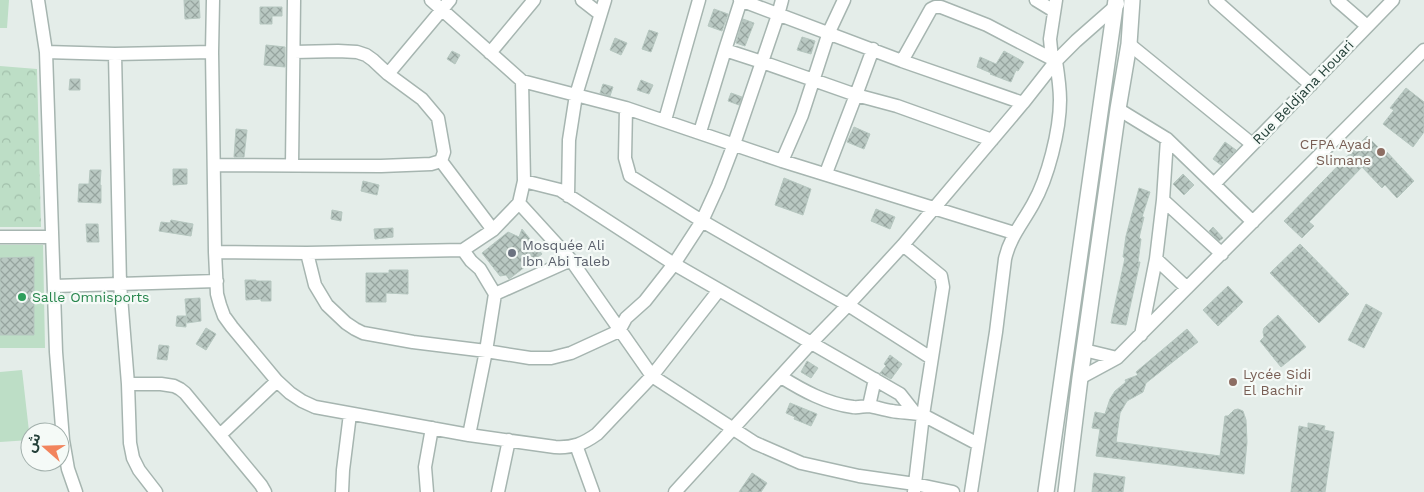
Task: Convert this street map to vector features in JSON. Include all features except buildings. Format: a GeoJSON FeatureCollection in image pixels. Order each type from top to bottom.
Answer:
{"type":"FeatureCollection","features":[{"type":"Feature","properties":{"kind":"street"},"geometry":{"type":"LineString","coordinates":[[38,0],[46,52],[56,352],[63,440],[68,469],[76,492]]}},
{"type":"Feature","properties":{"kind":"street"},"geometry":{"type":"LineString","coordinates":[[213,0],[212,52],[217,294],[224,316],[277,381],[302,401],[315,407],[350,414],[470,435],[567,448],[597,434],[652,376],[719,290]]}},
{"type":"Feature","properties":{"kind":"street"},"geometry":{"type":"LineString","coordinates":[[292,166],[294,0]]}},
{"type":"Feature","properties":{"kind":"street"},"geometry":{"type":"LineString","coordinates":[[431,0],[522,81],[665,120],[782,161],[826,173],[933,209],[1014,233]]}},
{"type":"Feature","properties":{"kind":"street"},"geometry":{"type":"LineString","coordinates":[[388,74],[450,0]]}},
{"type":"Feature","properties":{"kind":"street"},"geometry":{"type":"LineString","coordinates":[[490,53],[534,0]]}},
{"type":"Feature","properties":{"kind":"street"},"geometry":{"type":"LineString","coordinates":[[582,0],[600,14]]}},
{"type":"Feature","properties":{"kind":"street"},"geometry":{"type":"LineString","coordinates":[[568,196],[569,140],[576,95],[605,0]]}},
{"type":"Feature","properties":{"kind":"street"},"geometry":{"type":"LineString","coordinates":[[665,120],[699,0]]}},
{"type":"Feature","properties":{"kind":"street"},"geometry":{"type":"LineString","coordinates":[[700,132],[741,0],[902,61],[1023,103]]}},
{"type":"Feature","properties":{"kind":"street"},"geometry":{"type":"LineString","coordinates":[[307,253],[315,285],[327,305],[346,323],[363,333],[530,358],[551,358],[571,353],[619,331],[626,318],[645,301],[674,264],[702,221],[734,144],[782,0]]}},
{"type":"Feature","properties":{"kind":"street"},"geometry":{"type":"LineString","coordinates":[[782,161],[802,115],[828,32],[844,0]]}},
{"type":"Feature","properties":{"kind":"street"},"geometry":{"type":"LineString","coordinates":[[971,492],[1007,248],[1014,233],[1034,204],[1048,167],[1056,138],[1060,101],[1050,39],[1055,5],[1036,0]]}},
{"type":"Feature","properties":{"kind":"street"},"geometry":{"type":"LineString","coordinates":[[1066,492],[1080,378],[1129,44],[1132,0]]}},
{"type":"Feature","properties":{"kind":"street"},"geometry":{"type":"LineString","coordinates":[[1215,0],[1311,85]]}},
{"type":"Feature","properties":{"kind":"street"},"geometry":{"type":"LineString","coordinates":[[1337,0],[1367,26]]}},
{"type":"Feature","properties":{"kind":"street","name":"Rue Beldjana Houari"},"geometry":{"type":"LineString","coordinates":[[1214,184],[1393,0]]}},
{"type":"Feature","properties":{"kind":"street"},"geometry":{"type":"LineString","coordinates":[[674,492],[810,343],[903,245],[1023,103],[1054,60],[1118,2]]}},
{"type":"Feature","properties":{"kind":"street"},"geometry":{"type":"LineString","coordinates":[[1046,492],[1118,2]]}},
{"type":"Feature","properties":{"kind":"street"},"geometry":{"type":"LineString","coordinates":[[902,61],[931,9],[941,6],[987,26],[1054,60]]}},
{"type":"Feature","properties":{"kind":"street"},"geometry":{"type":"LineString","coordinates":[[1129,44],[1252,144]]}},
{"type":"Feature","properties":{"kind":"street"},"geometry":{"type":"LineString","coordinates":[[826,173],[872,49]]}},
{"type":"Feature","properties":{"kind":"street"},"geometry":{"type":"LineString","coordinates":[[724,50],[856,95],[897,106],[992,140]]}},
{"type":"Feature","properties":{"kind":"street"},"geometry":{"type":"LineString","coordinates":[[1080,378],[1117,358],[1424,50]]}},
{"type":"Feature","properties":{"kind":"street"},"geometry":{"type":"LineString","coordinates":[[46,52],[115,54],[212,52]]}},
{"type":"Feature","properties":{"kind":"street"},"geometry":{"type":"LineString","coordinates":[[214,165],[412,165],[431,164],[441,160],[444,152],[438,118],[422,99],[388,74],[373,60],[357,52],[294,52]]}},
{"type":"Feature","properties":{"kind":"street"},"geometry":{"type":"LineString","coordinates":[[115,54],[120,284],[131,451],[138,470],[156,492]]}},
{"type":"Feature","properties":{"kind":"street"},"geometry":{"type":"LineString","coordinates":[[215,252],[307,253],[463,250],[492,230],[519,204],[524,181],[522,81]]}},
{"type":"Feature","properties":{"kind":"street"},"geometry":{"type":"LineString","coordinates":[[626,108],[625,158],[630,176],[702,221],[848,305],[931,358]]}},
{"type":"Feature","properties":{"kind":"street"},"geometry":{"type":"LineString","coordinates":[[1118,109],[1167,139],[1253,222]]}},
{"type":"Feature","properties":{"kind":"street"},"geometry":{"type":"LineString","coordinates":[[1141,335],[1156,259],[1164,200],[1167,139]]}},
{"type":"Feature","properties":{"kind":"street"},"geometry":{"type":"LineString","coordinates":[[441,160],[492,230]]}},
{"type":"Feature","properties":{"kind":"street"},"geometry":{"type":"LineString","coordinates":[[524,181],[560,190],[674,264],[900,394],[919,414],[978,444]]}},
{"type":"Feature","properties":{"kind":"street"},"geometry":{"type":"LineString","coordinates":[[1164,200],[1222,254]]}},
{"type":"Feature","properties":{"kind":"street"},"geometry":{"type":"LineString","coordinates":[[519,204],[570,260],[652,376],[755,443],[801,463],[915,488],[953,492]]}},
{"type":"Feature","properties":{"kind":"street"},"geometry":{"type":"LineString","coordinates":[[0,237],[52,237]]}},
{"type":"Feature","properties":{"kind":"street"},"geometry":{"type":"LineString","coordinates":[[903,245],[941,276],[943,287],[919,414],[915,488]]}},
{"type":"Feature","properties":{"kind":"street"},"geometry":{"type":"LineString","coordinates":[[463,250],[480,270],[495,294],[470,435]]}},
{"type":"Feature","properties":{"kind":"street"},"geometry":{"type":"LineString","coordinates":[[1156,259],[1186,288]]}},
{"type":"Feature","properties":{"kind":"street"},"geometry":{"type":"LineString","coordinates":[[495,294],[570,260]]}},
{"type":"Feature","properties":{"kind":"street"},"geometry":{"type":"LineString","coordinates":[[54,286],[216,281]]}},
{"type":"Feature","properties":{"kind":"street"},"geometry":{"type":"LineString","coordinates":[[1084,350],[1117,358]]}},
{"type":"Feature","properties":{"kind":"street"},"geometry":{"type":"LineString","coordinates":[[780,377],[805,391],[842,405],[855,408],[869,406],[894,412],[919,414]]}},
{"type":"Feature","properties":{"kind":"street"},"geometry":{"type":"LineString","coordinates":[[869,406],[875,379]]}},
{"type":"Feature","properties":{"kind":"street"},"geometry":{"type":"LineString","coordinates":[[220,435],[277,381]]}},
{"type":"Feature","properties":{"kind":"street"},"geometry":{"type":"LineString","coordinates":[[128,384],[161,384],[180,389],[220,435],[265,492]]}},
{"type":"Feature","properties":{"kind":"street"},"geometry":{"type":"LineString","coordinates":[[342,492],[350,414]]}},
{"type":"Feature","properties":{"kind":"street"},"geometry":{"type":"LineString","coordinates":[[427,492],[425,466],[432,428]]}},
{"type":"Feature","properties":{"kind":"street"},"geometry":{"type":"LineString","coordinates":[[498,492],[509,440]]}},
{"type":"Feature","properties":{"kind":"street"},"geometry":{"type":"LineString","coordinates":[[576,445],[593,492]]}},
{"type":"Feature","properties":{"kind":"green space"},"geometry":{"type":"Polygon","coordinates":[[[0,0],[9,0],[7,28],[0,28],[0,0]]]}},
{"type":"Feature","properties":{"kind":"green space"},"geometry":{"type":"Polygon","coordinates":[[[0,66],[37,69],[41,227],[0,227],[0,66]]]}},
{"type":"Feature","properties":{"kind":"green space","name":"Salle Omnisports"},"geometry":{"type":"Polygon","coordinates":[[[0,245],[43,245],[45,348],[0,348],[0,245]]]}},
{"type":"Feature","properties":{"kind":"green space"},"geometry":{"type":"Polygon","coordinates":[[[22,370],[28,422],[20,422],[20,441],[0,442],[0,372],[22,370]]]}},
{"type":"Feature","properties":{"kind":"place","name":"CFPA Ayad Slimane"},"geometry":{"type":"Point","coordinates":[1381,152]}},
{"type":"Feature","properties":{"kind":"place","name":"Mosquée Ali Ibn Abi Taleb"},"geometry":{"type":"Point","coordinates":[512,253]}},
{"type":"Feature","properties":{"kind":"place","name":"Salle Omnisports"},"geometry":{"type":"Point","coordinates":[22,297]}},
{"type":"Feature","properties":{"kind":"place","name":"Lycée Sidi El Bachir"},"geometry":{"type":"Point","coordinates":[1233,382]}}]}
